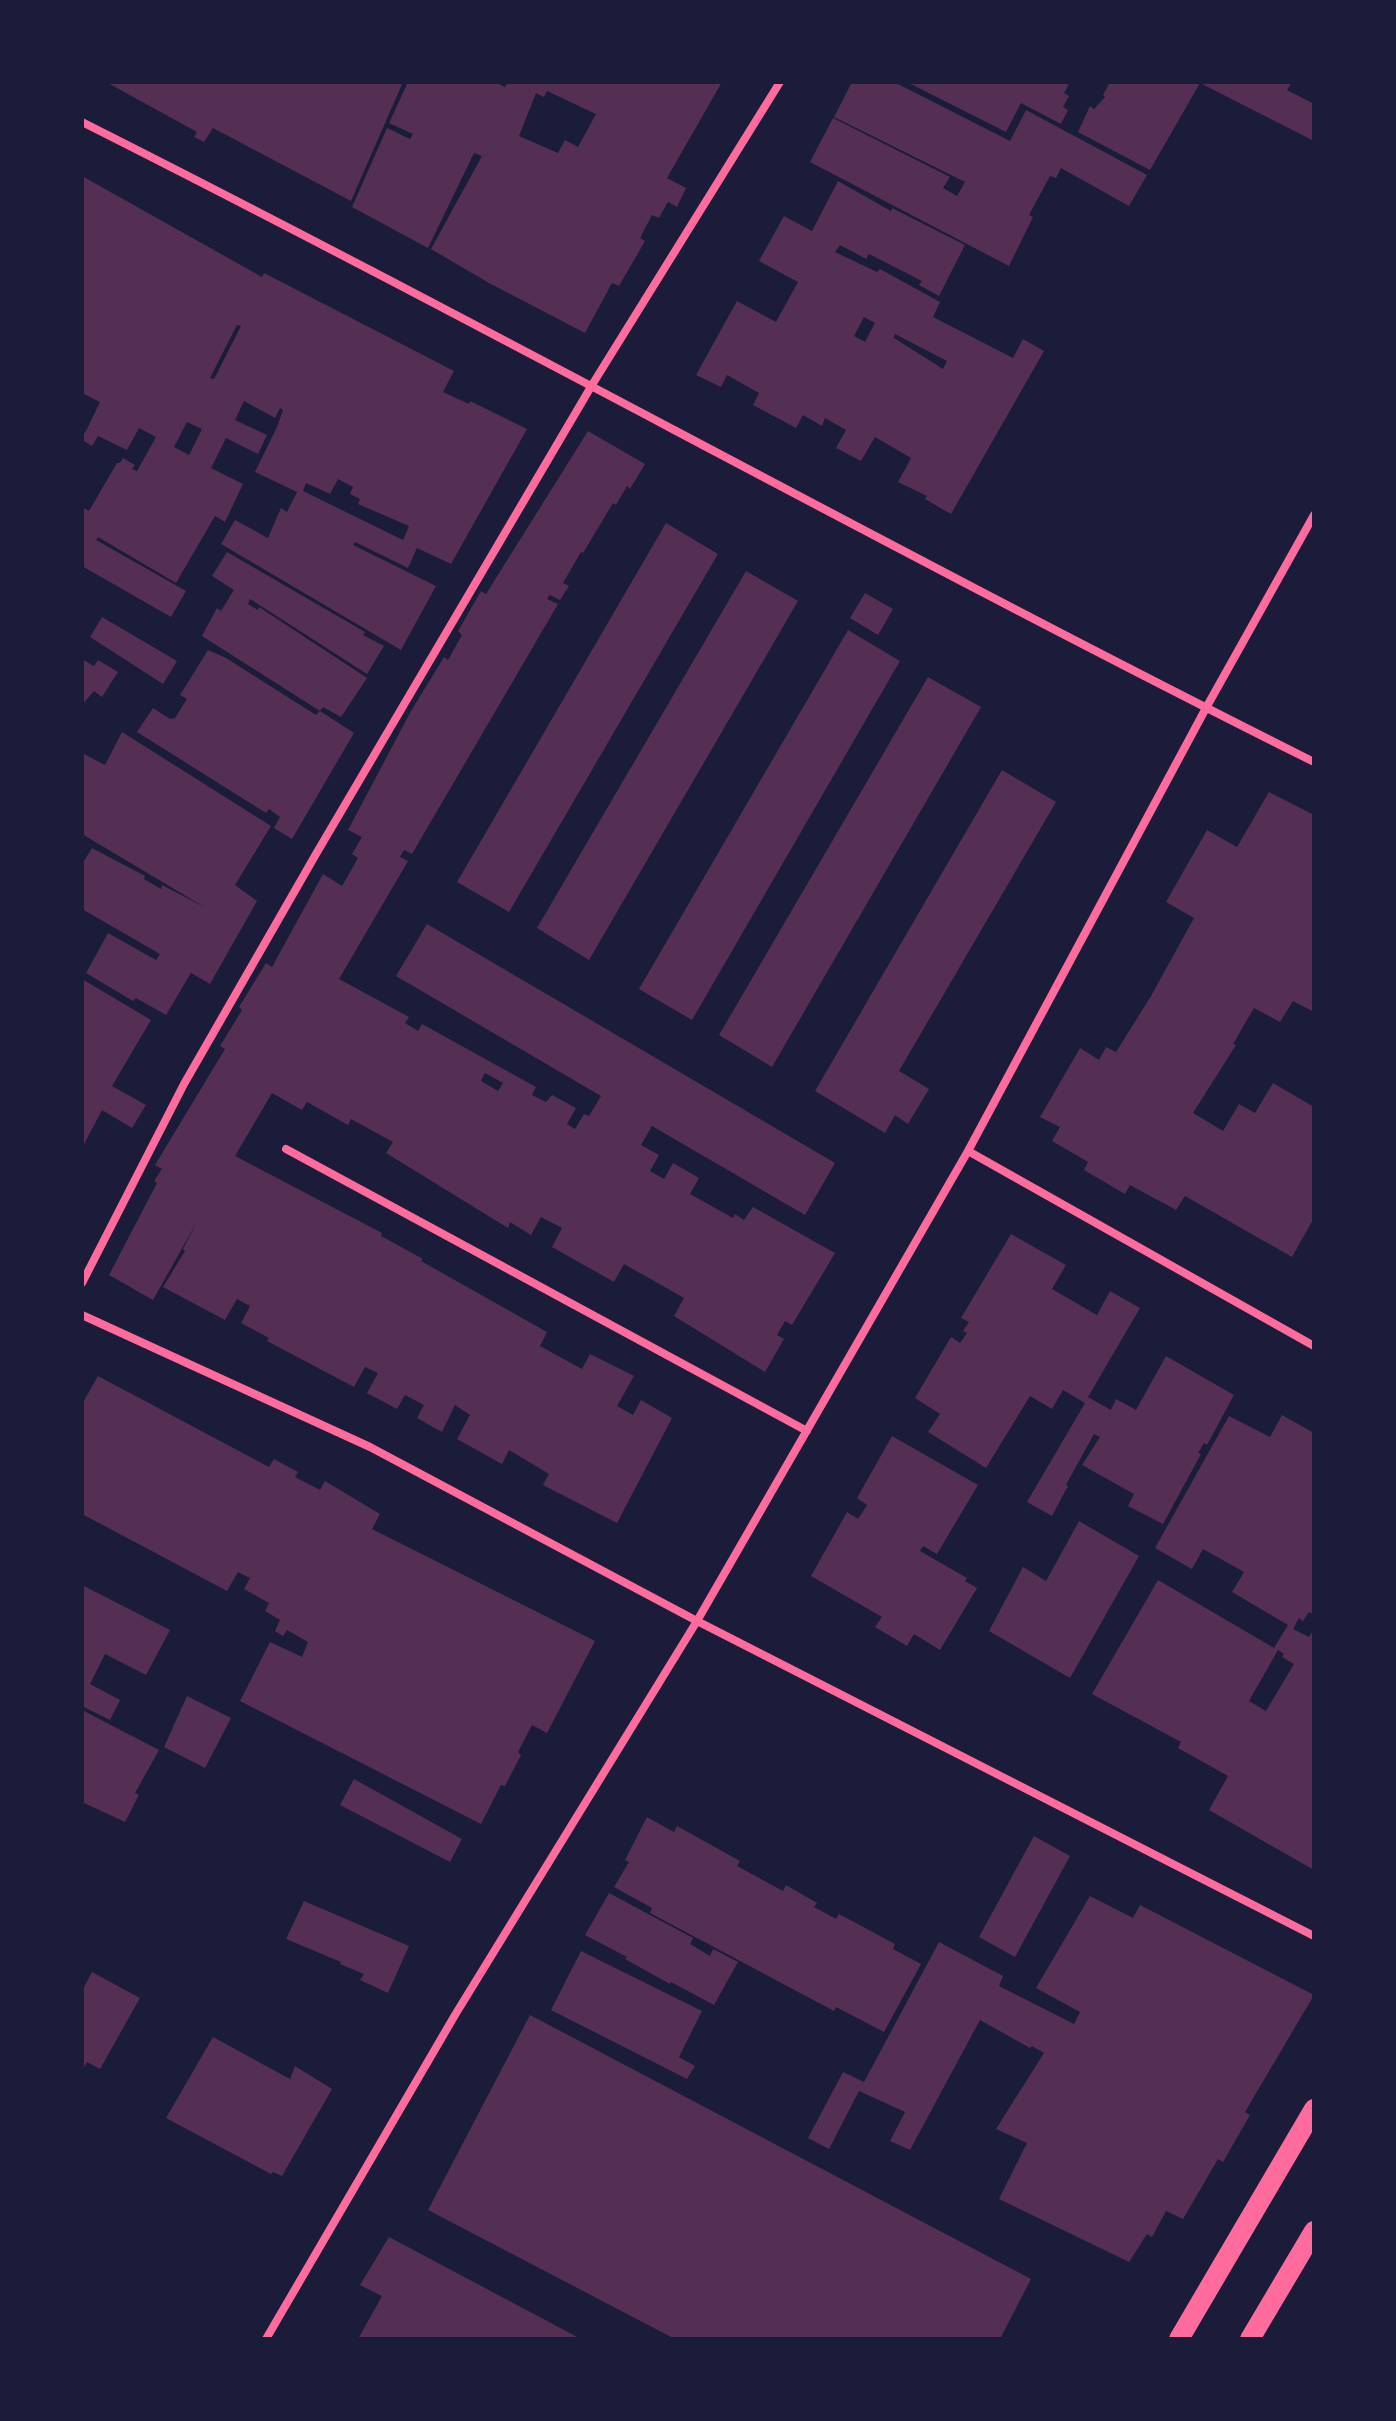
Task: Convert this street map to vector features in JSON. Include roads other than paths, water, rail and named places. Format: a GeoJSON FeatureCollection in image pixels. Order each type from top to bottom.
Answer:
{"type":"FeatureCollection","features":[{"type":"Feature","properties":{"kind":"main road"},"geometry":{"type":"LineString","coordinates":[[1179,2339],[1314,2109]]}},
{"type":"Feature","properties":{"kind":"main road"},"geometry":{"type":"LineString","coordinates":[[1250,2339],[1314,2231]]}},
{"type":"Feature","properties":{"kind":"street"},"geometry":{"type":"LineString","coordinates":[[82,1283],[184,1084],[592,385],[780,82]]}},
{"type":"Feature","properties":{"kind":"street"},"geometry":{"type":"LineString","coordinates":[[82,122],[300,232],[880,540],[1314,762]]}},
{"type":"Feature","properties":{"kind":"street"},"geometry":{"type":"LineString","coordinates":[[266,2339],[455,2015],[697,1621],[968,1151],[1206,708],[1314,515]]}},
{"type":"Feature","properties":{"kind":"street"},"geometry":{"type":"LineString","coordinates":[[286,1149],[807,1431]]}},
{"type":"Feature","properties":{"kind":"street"},"geometry":{"type":"LineString","coordinates":[[968,1151],[1314,1346]]}},
{"type":"Feature","properties":{"kind":"street"},"geometry":{"type":"LineString","coordinates":[[82,1315],[370,1447],[697,1621],[1314,1936]]}}]}
